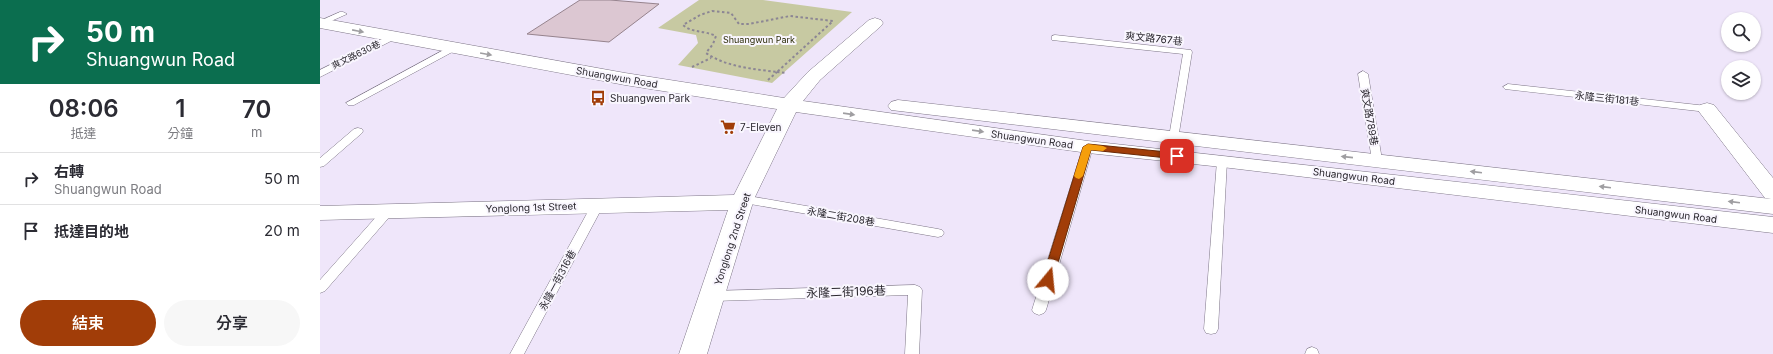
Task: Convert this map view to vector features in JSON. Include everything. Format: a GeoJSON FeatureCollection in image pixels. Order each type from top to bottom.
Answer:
{"type":"FeatureCollection","features":[{"type":"Feature","properties":{"kind":"street","name":"Shuangwun Road"},"geometry":{"type":"LineString","coordinates":[[320,20],[343,14],[681,75],[793,100],[1174,137],[1773,207]]}},
{"type":"Feature","properties":{"kind":"street","name":"Shuangwun Road"},"geometry":{"type":"LineString","coordinates":[[320,20],[392,38],[1088,147],[1222,161],[1773,225]]}},
{"type":"Feature","properties":{"kind":"street","name":"Yonglong 2nd Street"},"geometry":{"type":"LineString","coordinates":[[693,354],[743,200],[793,100],[814,76],[875,23]]}},
{"type":"Feature","properties":{"kind":"street"},"geometry":{"type":"LineString","coordinates":[[1707,109],[1773,193]]}},
{"type":"Feature","properties":{"kind":"street","name":"Yonglong 1st Street"},"geometry":{"type":"LineString","coordinates":[[320,213],[597,206],[743,200]]}},
{"type":"Feature","properties":{"kind":"lane","name":"爽文路630巷"},"geometry":{"type":"LineString","coordinates":[[320,74],[392,38]]}},
{"type":"Feature","properties":{"kind":"lane","name":"爽文路767巷"},"geometry":{"type":"LineString","coordinates":[[1055,38],[1188,52],[1174,137]]}},
{"type":"Feature","properties":{"kind":"lane"},"geometry":{"type":"LineString","coordinates":[[351,103],[453,48]]}},
{"type":"Feature","properties":{"kind":"lane","name":"爽文路789巷"},"geometry":{"type":"LineString","coordinates":[[1362,74],[1377,160]]}},
{"type":"Feature","properties":{"kind":"lane","name":"永隆三街181巷"},"geometry":{"type":"LineString","coordinates":[[1508,87],[1707,109]]}},
{"type":"Feature","properties":{"kind":"lane"},"geometry":{"type":"LineString","coordinates":[[320,164],[358,131]]}},
{"type":"Feature","properties":{"kind":"lane"},"geometry":{"type":"LineString","coordinates":[[1039,310],[1088,147]]}},
{"type":"Feature","properties":{"kind":"lane"},"geometry":{"type":"LineString","coordinates":[[1211,329],[1222,161]]}},
{"type":"Feature","properties":{"kind":"lane","name":"永隆二街208巷"},"geometry":{"type":"LineString","coordinates":[[743,200],[938,233]]}},
{"type":"Feature","properties":{"kind":"lane","name":"永隆一街316巷"},"geometry":{"type":"LineString","coordinates":[[517,354],[597,206]]}},
{"type":"Feature","properties":{"kind":"lane"},"geometry":{"type":"LineString","coordinates":[[320,288],[388,211]]}},
{"type":"Feature","properties":{"kind":"lane","name":"永隆二街196巷"},"geometry":{"type":"LineString","coordinates":[[713,296],[915,290],[912,354]]}},
{"type":"Feature","properties":{"kind":"path"},"geometry":{"type":"LineString","coordinates":[[681,75],[696,65],[711,58],[777,72],[833,21],[790,16],[749,24],[739,24],[735,20],[732,13],[714,10],[695,16],[683,25],[689,30],[706,31],[716,36],[713,44],[706,53],[711,58]]}},
{"type":"Feature","properties":{"kind":"green space","name":"Shuangwun Park"},"geometry":{"type":"Polygon","coordinates":[[[699,0],[763,0],[852,12],[772,83],[678,65],[698,43],[696,35],[658,28],[699,0]]]}},
{"type":"Feature","properties":{"kind":"building"},"geometry":{"type":"Polygon","coordinates":[[[580,0],[610,0],[659,4],[609,42],[527,34],[580,0]]]}},
{"type":"Feature","properties":{"kind":"slow traffic"},"geometry":{"type":"LineString","coordinates":[[1079,176],[1088,147],[1103,148]]}},
{"type":"Feature","properties":{"kind":"place","name":"Shuangwen Park"},"geometry":{"type":"Point","coordinates":[598,98]}},
{"type":"Feature","properties":{"kind":"place","name":"7-Eleven"},"geometry":{"type":"Point","coordinates":[728,127]}},
{"type":"Feature","properties":{"kind":"route"},"geometry":{"type":"LineString","coordinates":[[1048,280],[1088,147],[1177,156]]}}]}
